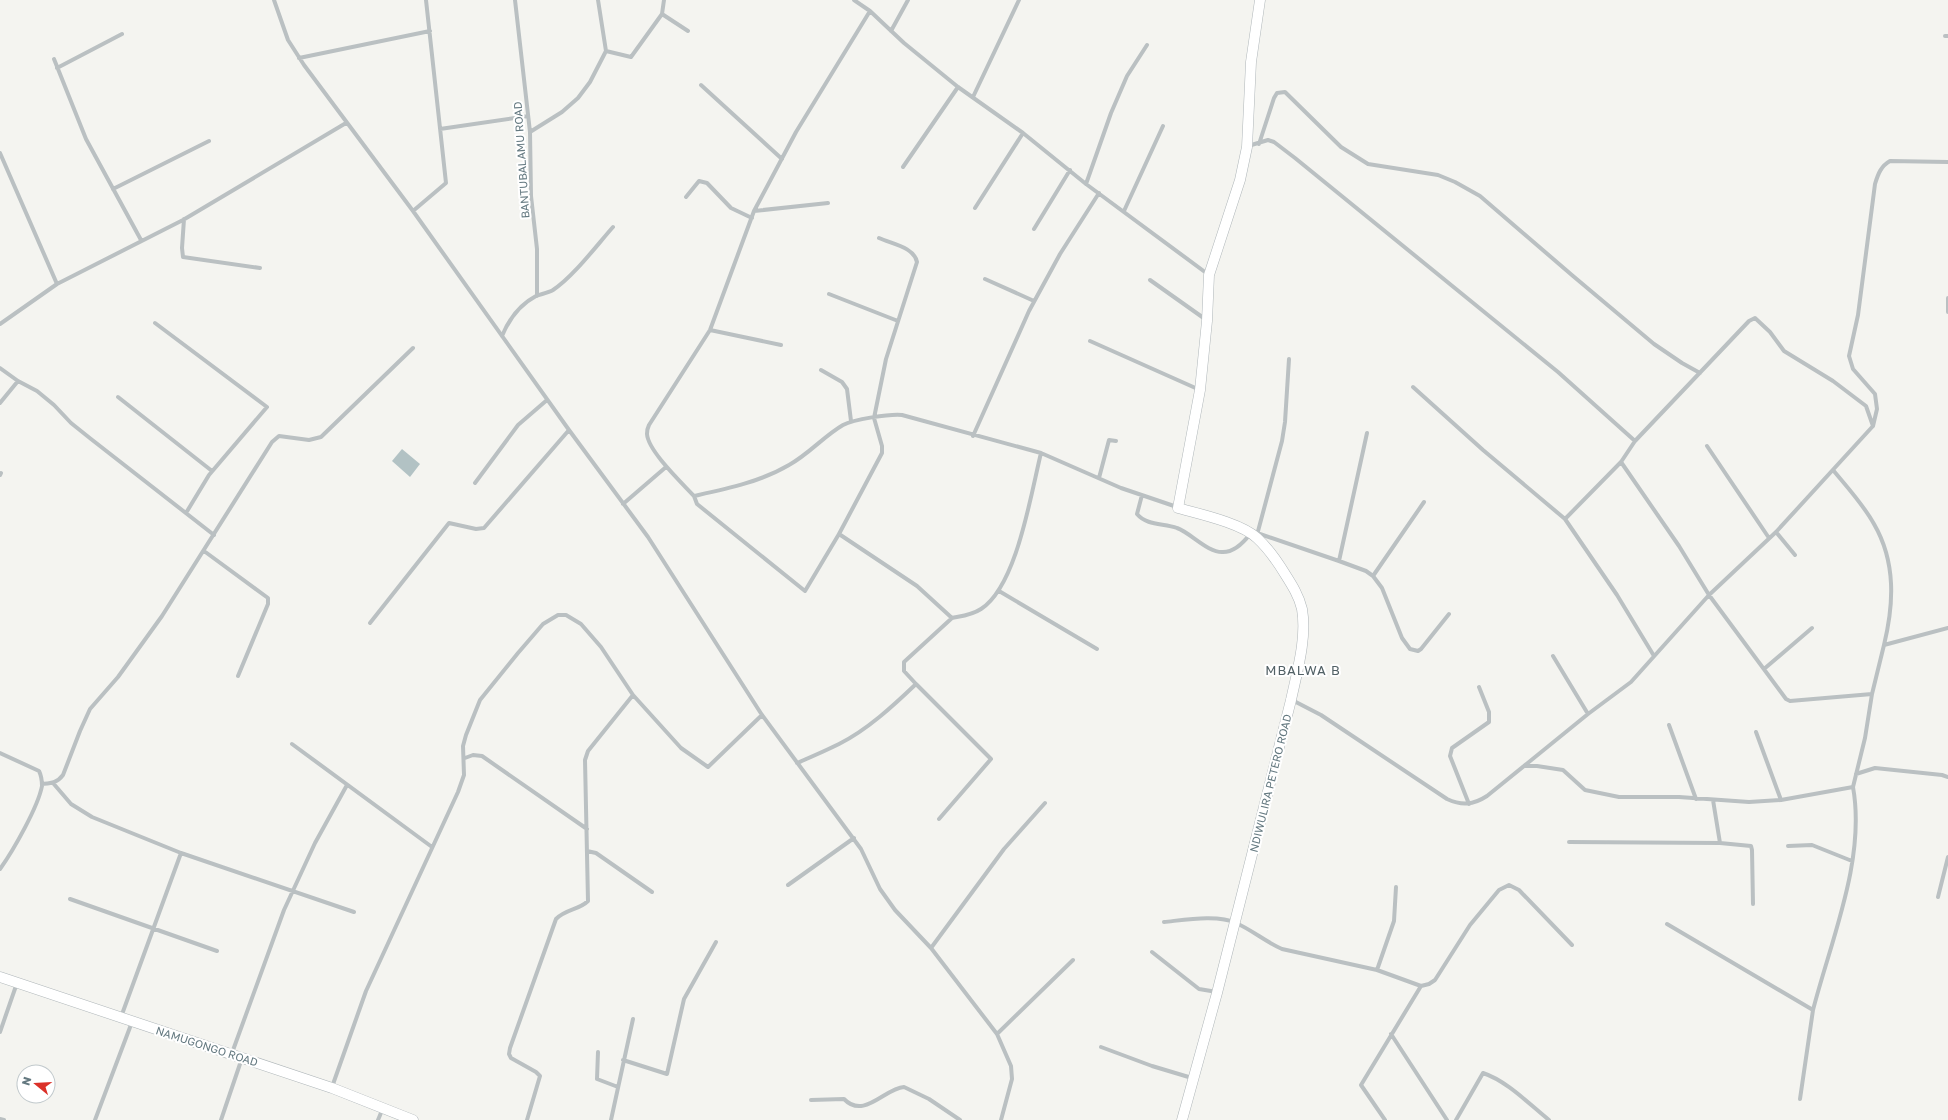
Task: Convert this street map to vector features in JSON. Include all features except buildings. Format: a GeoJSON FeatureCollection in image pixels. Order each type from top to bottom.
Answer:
{"type":"FeatureCollection","features":[{"type":"Feature","properties":{"kind":"street"},"geometry":{"type":"LineString","coordinates":[[274,0],[288,40],[299,58],[413,211],[569,430],[648,537],[762,715],[854,838],[861,849],[880,889],[895,910],[931,948],[997,1034],[1011,1066],[1012,1079],[1001,1120]]}},
{"type":"Feature","properties":{"kind":"street"},"geometry":{"type":"LineString","coordinates":[[413,211],[446,183],[426,0]]}},
{"type":"Feature","properties":{"kind":"street","name":"BANTUBALAMU ROAD"},"geometry":{"type":"LineString","coordinates":[[515,0],[530,132],[531,196],[537,263],[537,296]]}},
{"type":"Feature","properties":{"kind":"street"},"geometry":{"type":"LineString","coordinates":[[530,132],[562,112],[578,98],[590,82],[606,51],[598,0]]}},
{"type":"Feature","properties":{"kind":"street"},"geometry":{"type":"LineString","coordinates":[[606,51],[631,57],[662,14],[664,0]]}},
{"type":"Feature","properties":{"kind":"street"},"geometry":{"type":"LineString","coordinates":[[854,0],[870,11],[891,31],[958,87],[1023,133],[1086,184],[1124,210],[1209,275]]}},
{"type":"Feature","properties":{"kind":"street"},"geometry":{"type":"LineString","coordinates":[[891,31],[908,0]]}},
{"type":"Feature","properties":{"kind":"street"},"geometry":{"type":"LineString","coordinates":[[973,97],[1019,0]]}},
{"type":"Feature","properties":{"kind":"street"},"geometry":{"type":"LineString","coordinates":[[694,496],[754,480],[789,465],[851,421],[892,414],[940,424],[973,436],[1040,453],[1099,478],[1178,508],[1200,390],[1207,321],[1209,275],[1240,180],[1247,147],[1251,62],[1260,0]]}},
{"type":"Feature","properties":{"kind":"street"},"geometry":{"type":"LineString","coordinates":[[870,11],[796,132],[782,158],[754,212],[710,330],[649,424],[647,434],[652,448],[666,467],[694,496],[697,504],[804,591],[838,534],[882,453],[882,446],[874,418],[886,359],[917,262],[916,256],[911,251],[879,238]]}},
{"type":"Feature","properties":{"kind":"street"},"geometry":{"type":"LineString","coordinates":[[662,14],[688,31]]}},
{"type":"Feature","properties":{"kind":"street"},"geometry":{"type":"LineString","coordinates":[[299,58],[430,31]]}},
{"type":"Feature","properties":{"kind":"street"},"geometry":{"type":"LineString","coordinates":[[57,68],[122,34]]}},
{"type":"Feature","properties":{"kind":"street"},"geometry":{"type":"LineString","coordinates":[[1086,184],[1116,101],[1127,76],[1147,45]]}},
{"type":"Feature","properties":{"kind":"street"},"geometry":{"type":"LineString","coordinates":[[54,59],[86,139],[141,240]]}},
{"type":"Feature","properties":{"kind":"street"},"geometry":{"type":"LineString","coordinates":[[701,85],[782,158]]}},
{"type":"Feature","properties":{"kind":"street"},"geometry":{"type":"LineString","coordinates":[[903,167],[958,87]]}},
{"type":"Feature","properties":{"kind":"street"},"geometry":{"type":"LineString","coordinates":[[1259,144],[1274,98],[1277,93],[1285,92],[1341,147],[1368,164],[1438,175],[1455,182],[1480,196],[1654,344],[1700,373]]}},
{"type":"Feature","properties":{"kind":"street"},"geometry":{"type":"LineString","coordinates":[[440,129],[528,116]]}},
{"type":"Feature","properties":{"kind":"street"},"geometry":{"type":"LineString","coordinates":[[0,324],[56,284],[184,219],[346,122]]}},
{"type":"Feature","properties":{"kind":"street"},"geometry":{"type":"LineString","coordinates":[[1124,210],[1163,126]]}},
{"type":"Feature","properties":{"kind":"street"},"geometry":{"type":"LineString","coordinates":[[975,208],[1023,133]]}},
{"type":"Feature","properties":{"kind":"street"},"geometry":{"type":"LineString","coordinates":[[1247,147],[1268,140],[1274,142],[1558,372],[1635,441]]}},
{"type":"Feature","properties":{"kind":"street"},"geometry":{"type":"LineString","coordinates":[[113,188],[209,141]]}},
{"type":"Feature","properties":{"kind":"street"},"geometry":{"type":"LineString","coordinates":[[0,153],[56,284]]}},
{"type":"Feature","properties":{"kind":"street"},"geometry":{"type":"LineString","coordinates":[[1291,700],[1321,715],[1447,799],[1462,804],[1469,804],[1476,803],[1487,796],[1588,714],[1631,682],[1708,595],[1776,532],[1873,426],[1877,409],[1875,394],[1853,369],[1849,356],[1858,315],[1875,184],[1884,164],[1890,161],[1948,162]]}},
{"type":"Feature","properties":{"kind":"street"},"geometry":{"type":"LineString","coordinates":[[1034,229],[1070,170]]}},
{"type":"Feature","properties":{"kind":"street"},"geometry":{"type":"LineString","coordinates":[[686,197],[699,181],[706,183],[731,208],[752,218]]}},
{"type":"Feature","properties":{"kind":"street"},"geometry":{"type":"LineString","coordinates":[[973,436],[1011,348],[1034,301],[1060,254],[1099,193]]}},
{"type":"Feature","properties":{"kind":"street"},"geometry":{"type":"LineString","coordinates":[[754,212],[828,203]]}},
{"type":"Feature","properties":{"kind":"street"},"geometry":{"type":"LineString","coordinates":[[184,219],[182,248],[183,257],[260,268]]}},
{"type":"Feature","properties":{"kind":"street"},"geometry":{"type":"LineString","coordinates":[[502,336],[514,314],[524,303],[553,290],[580,265],[613,226]]}},
{"type":"Feature","properties":{"kind":"street"},"geometry":{"type":"LineString","coordinates":[[985,279],[1034,301]]}},
{"type":"Feature","properties":{"kind":"street"},"geometry":{"type":"LineString","coordinates":[[1150,280],[1207,321]]}},
{"type":"Feature","properties":{"kind":"street"},"geometry":{"type":"LineString","coordinates":[[829,294],[898,321]]}},
{"type":"Feature","properties":{"kind":"street"},"geometry":{"type":"LineString","coordinates":[[1948,298],[1948,312]]}},
{"type":"Feature","properties":{"kind":"street"},"geometry":{"type":"LineString","coordinates":[[1565,519],[1621,462],[1635,441],[1749,322],[1755,318],[1770,332],[1784,351],[1833,381],[1866,406],[1873,426]]}},
{"type":"Feature","properties":{"kind":"street"},"geometry":{"type":"LineString","coordinates":[[155,323],[267,407],[212,471],[186,513]]}},
{"type":"Feature","properties":{"kind":"street"},"geometry":{"type":"LineString","coordinates":[[710,330],[781,345]]}},
{"type":"Feature","properties":{"kind":"street"},"geometry":{"type":"LineString","coordinates":[[1090,341],[1200,390]]}},
{"type":"Feature","properties":{"kind":"street"},"geometry":{"type":"LineString","coordinates":[[42,784],[58,781],[63,775],[90,710],[118,677],[149,634],[204,551],[272,442],[279,436],[309,440],[321,437],[413,348]]}},
{"type":"Feature","properties":{"kind":"street"},"geometry":{"type":"LineString","coordinates":[[1142,495],[1137,514],[1141,518],[1152,523],[1177,528],[1213,549],[1222,552],[1230,551],[1255,535],[1282,441],[1290,360]]}},
{"type":"Feature","properties":{"kind":"street"},"geometry":{"type":"LineString","coordinates":[[0,368],[18,381],[37,391],[54,405],[70,423],[214,535]]}},
{"type":"Feature","properties":{"kind":"street"},"geometry":{"type":"LineString","coordinates":[[821,370],[844,385],[847,389],[851,421]]}},
{"type":"Feature","properties":{"kind":"street"},"geometry":{"type":"LineString","coordinates":[[0,403],[18,381]]}},
{"type":"Feature","properties":{"kind":"street"},"geometry":{"type":"LineString","coordinates":[[1413,387],[1483,450],[1565,519],[1617,595],[1654,656]]}},
{"type":"Feature","properties":{"kind":"street"},"geometry":{"type":"LineString","coordinates":[[118,396],[212,471]]}},
{"type":"Feature","properties":{"kind":"street"},"geometry":{"type":"LineString","coordinates":[[475,483],[518,424],[548,400]]}},
{"type":"Feature","properties":{"kind":"street"},"geometry":{"type":"LineString","coordinates":[[370,623],[449,523],[476,529],[484,528],[569,430]]}},
{"type":"Feature","properties":{"kind":"street"},"geometry":{"type":"LineString","coordinates":[[1339,561],[1367,433]]}},
{"type":"Feature","properties":{"kind":"street"},"geometry":{"type":"LineString","coordinates":[[1099,478],[1108,440],[1116,440]]}},
{"type":"Feature","properties":{"kind":"street"},"geometry":{"type":"LineString","coordinates":[[1707,446],[1769,538]]}},
{"type":"Feature","properties":{"kind":"street"},"geometry":{"type":"LineString","coordinates":[[939,819],[991,759],[904,671],[904,662],[952,618],[969,615],[981,609],[999,591],[1015,554],[1025,524],[1040,453]]}},
{"type":"Feature","properties":{"kind":"street"},"geometry":{"type":"LineString","coordinates":[[1621,462],[1679,546],[1708,595],[1786,700],[1790,701],[1872,694]]}},
{"type":"Feature","properties":{"kind":"street"},"geometry":{"type":"LineString","coordinates":[[623,504],[666,467]]}},
{"type":"Feature","properties":{"kind":"street"},"geometry":{"type":"LineString","coordinates":[[1800,1099],[1813,1010],[1844,897],[1852,861],[1856,822],[1853,787],[1872,694],[1890,621],[1892,590],[1884,548],[1874,524],[1833,470]]}},
{"type":"Feature","properties":{"kind":"street"},"geometry":{"type":"LineString","coordinates":[[1373,576],[1424,502]]}},
{"type":"Feature","properties":{"kind":"street","name":"NDIWULIRA PETERO ROAD"},"geometry":{"type":"LineString","coordinates":[[1178,508],[1227,522],[1255,535],[1274,558],[1291,583],[1302,609],[1303,627],[1298,669],[1291,700],[1217,992],[1192,1078],[1182,1120]]}},
{"type":"Feature","properties":{"kind":"street"},"geometry":{"type":"LineString","coordinates":[[1776,532],[1795,555]]}},
{"type":"Feature","properties":{"kind":"street"},"geometry":{"type":"LineString","coordinates":[[838,534],[917,586],[952,618]]}},
{"type":"Feature","properties":{"kind":"street"},"geometry":{"type":"LineString","coordinates":[[1255,535],[1339,561],[1366,571],[1373,576],[1382,588],[1402,638],[1410,649],[1418,651],[1421,649],[1449,614]]}},
{"type":"Feature","properties":{"kind":"street"},"geometry":{"type":"LineString","coordinates":[[204,551],[268,598],[268,604],[238,676]]}},
{"type":"Feature","properties":{"kind":"street"},"geometry":{"type":"LineString","coordinates":[[999,591],[1097,649]]}},
{"type":"Feature","properties":{"kind":"street"},"geometry":{"type":"LineString","coordinates":[[332,1088],[366,991],[458,792],[464,775],[465,758],[463,746],[480,700],[543,624],[558,615],[566,615],[581,624],[601,646],[633,695],[681,748],[708,767],[762,715]]}},
{"type":"Feature","properties":{"kind":"street"},"geometry":{"type":"LineString","coordinates":[[1764,669],[1812,628]]}},
{"type":"Feature","properties":{"kind":"street"},"geometry":{"type":"LineString","coordinates":[[1884,645],[1948,628]]}},
{"type":"Feature","properties":{"kind":"street"},"geometry":{"type":"LineString","coordinates":[[1553,656],[1588,714]]}},
{"type":"Feature","properties":{"kind":"street"},"geometry":{"type":"LineString","coordinates":[[797,763],[840,744],[870,724],[916,684]]}},
{"type":"Feature","properties":{"kind":"street"},"geometry":{"type":"LineString","coordinates":[[1469,804],[1450,756],[1450,752],[1452,748],[1489,722],[1489,712],[1479,687]]}},
{"type":"Feature","properties":{"kind":"street"},"geometry":{"type":"LineString","coordinates":[[527,1120],[540,1076],[536,1072],[511,1058],[509,1054],[510,1048],[556,919],[562,913],[573,908],[583,906],[588,901],[585,760],[588,751],[633,695]]}},
{"type":"Feature","properties":{"kind":"street"},"geometry":{"type":"LineString","coordinates":[[1669,725],[1696,799]]}},
{"type":"Feature","properties":{"kind":"street"},"geometry":{"type":"LineString","coordinates":[[1756,732],[1781,800]]}},
{"type":"Feature","properties":{"kind":"street"},"geometry":{"type":"LineString","coordinates":[[292,744],[432,847]]}},
{"type":"Feature","properties":{"kind":"street"},"geometry":{"type":"LineString","coordinates":[[0,753],[39,770],[42,784],[33,809],[8,858],[0,869]]}},
{"type":"Feature","properties":{"kind":"street"},"geometry":{"type":"LineString","coordinates":[[465,758],[473,755],[482,756],[587,829]]}},
{"type":"Feature","properties":{"kind":"street"},"geometry":{"type":"LineString","coordinates":[[1524,766],[1537,766],[1563,770],[1585,790],[1619,796],[1749,802],[1781,800],[1853,787]]}},
{"type":"Feature","properties":{"kind":"street"},"geometry":{"type":"LineString","coordinates":[[1856,774],[1875,768],[1942,775],[1948,777]]}},
{"type":"Feature","properties":{"kind":"street"},"geometry":{"type":"LineString","coordinates":[[53,783],[71,804],[82,812],[181,852],[354,912]]}},
{"type":"Feature","properties":{"kind":"street"},"geometry":{"type":"LineString","coordinates":[[231,1054],[272,941],[293,891],[315,843],[347,785]]}},
{"type":"Feature","properties":{"kind":"street"},"geometry":{"type":"LineString","coordinates":[[1713,800],[1720,842]]}},
{"type":"Feature","properties":{"kind":"street"},"geometry":{"type":"LineString","coordinates":[[931,948],[1004,849],[1045,803]]}},
{"type":"Feature","properties":{"kind":"street"},"geometry":{"type":"LineString","coordinates":[[788,885],[854,838]]}},
{"type":"Feature","properties":{"kind":"street"},"geometry":{"type":"LineString","coordinates":[[1569,842],[1720,842],[1751,846],[1753,904]]}},
{"type":"Feature","properties":{"kind":"street"},"geometry":{"type":"LineString","coordinates":[[1788,846],[1812,845],[1852,861]]}},
{"type":"Feature","properties":{"kind":"street"},"geometry":{"type":"LineString","coordinates":[[121,1017],[181,852]]}},
{"type":"Feature","properties":{"kind":"street"},"geometry":{"type":"LineString","coordinates":[[587,852],[596,853],[652,892]]}},
{"type":"Feature","properties":{"kind":"street"},"geometry":{"type":"LineString","coordinates":[[1938,897],[1948,857]]}},
{"type":"Feature","properties":{"kind":"street"},"geometry":{"type":"LineString","coordinates":[[1385,1120],[1361,1085],[1391,1034],[1422,986],[1435,980],[1470,925],[1499,890],[1504,886],[1514,886],[1572,945]]}},
{"type":"Feature","properties":{"kind":"street"},"geometry":{"type":"LineString","coordinates":[[1377,970],[1394,921],[1396,887]]}},
{"type":"Feature","properties":{"kind":"street"},"geometry":{"type":"LineString","coordinates":[[70,899],[217,951]]}},
{"type":"Feature","properties":{"kind":"street"},"geometry":{"type":"LineString","coordinates":[[1164,922],[1213,919],[1235,922],[1270,944],[1282,949],[1377,970],[1422,986]]}},
{"type":"Feature","properties":{"kind":"street"},"geometry":{"type":"LineString","coordinates":[[1667,924],[1813,1010]]}},
{"type":"Feature","properties":{"kind":"street"},"geometry":{"type":"LineString","coordinates":[[623,1060],[667,1074],[684,999],[716,942]]}},
{"type":"Feature","properties":{"kind":"street"},"geometry":{"type":"LineString","coordinates":[[1152,952],[1198,989],[1217,992]]}},
{"type":"Feature","properties":{"kind":"street"},"geometry":{"type":"LineString","coordinates":[[997,1034],[1073,960]]}},
{"type":"Feature","properties":{"kind":"street","name":"NAMUGONGO ROAD"},"geometry":{"type":"LineString","coordinates":[[0,977],[332,1088],[413,1120]]}},
{"type":"Feature","properties":{"kind":"street"},"geometry":{"type":"LineString","coordinates":[[0,1032],[17,982]]}},
{"type":"Feature","properties":{"kind":"street"},"geometry":{"type":"LineString","coordinates":[[611,1120],[633,1019]]}},
{"type":"Feature","properties":{"kind":"street"},"geometry":{"type":"LineString","coordinates":[[95,1120],[132,1021]]}},
{"type":"Feature","properties":{"kind":"street"},"geometry":{"type":"LineString","coordinates":[[1391,1034],[1447,1120]]}},
{"type":"Feature","properties":{"kind":"street"},"geometry":{"type":"LineString","coordinates":[[1101,1047],[1152,1066],[1192,1078]]}},
{"type":"Feature","properties":{"kind":"street"},"geometry":{"type":"LineString","coordinates":[[598,1052],[596,1079],[618,1087]]}},
{"type":"Feature","properties":{"kind":"street"},"geometry":{"type":"LineString","coordinates":[[221,1120],[242,1057]]}},
{"type":"Feature","properties":{"kind":"street"},"geometry":{"type":"LineString","coordinates":[[1456,1120],[1483,1073],[1503,1084],[1549,1120]]}},
{"type":"Feature","properties":{"kind":"street"},"geometry":{"type":"LineString","coordinates":[[872,1109],[884,1101],[896,1089],[904,1087],[929,1099],[960,1120]]}},
{"type":"Feature","properties":{"kind":"street"},"geometry":{"type":"LineString","coordinates":[[811,1100],[844,1099],[849,1109],[853,1111]]}},
{"type":"Feature","properties":{"kind":"street"},"geometry":{"type":"LineString","coordinates":[[378,1120],[383,1108]]}},
{"type":"Feature","properties":{"kind":"street"},"geometry":{"type":"LineString","coordinates":[[0,1119],[4,1120]]}},
{"type":"Feature","properties":{"kind":"shaded area"},"geometry":{"type":"Polygon","coordinates":[[[402,449],[420,464],[410,477],[392,461],[402,449]]]}},
{"type":"Feature","properties":{"kind":"district","name":"MBALWA B"},"geometry":{"type":"Point","coordinates":[1303,670]}}]}
